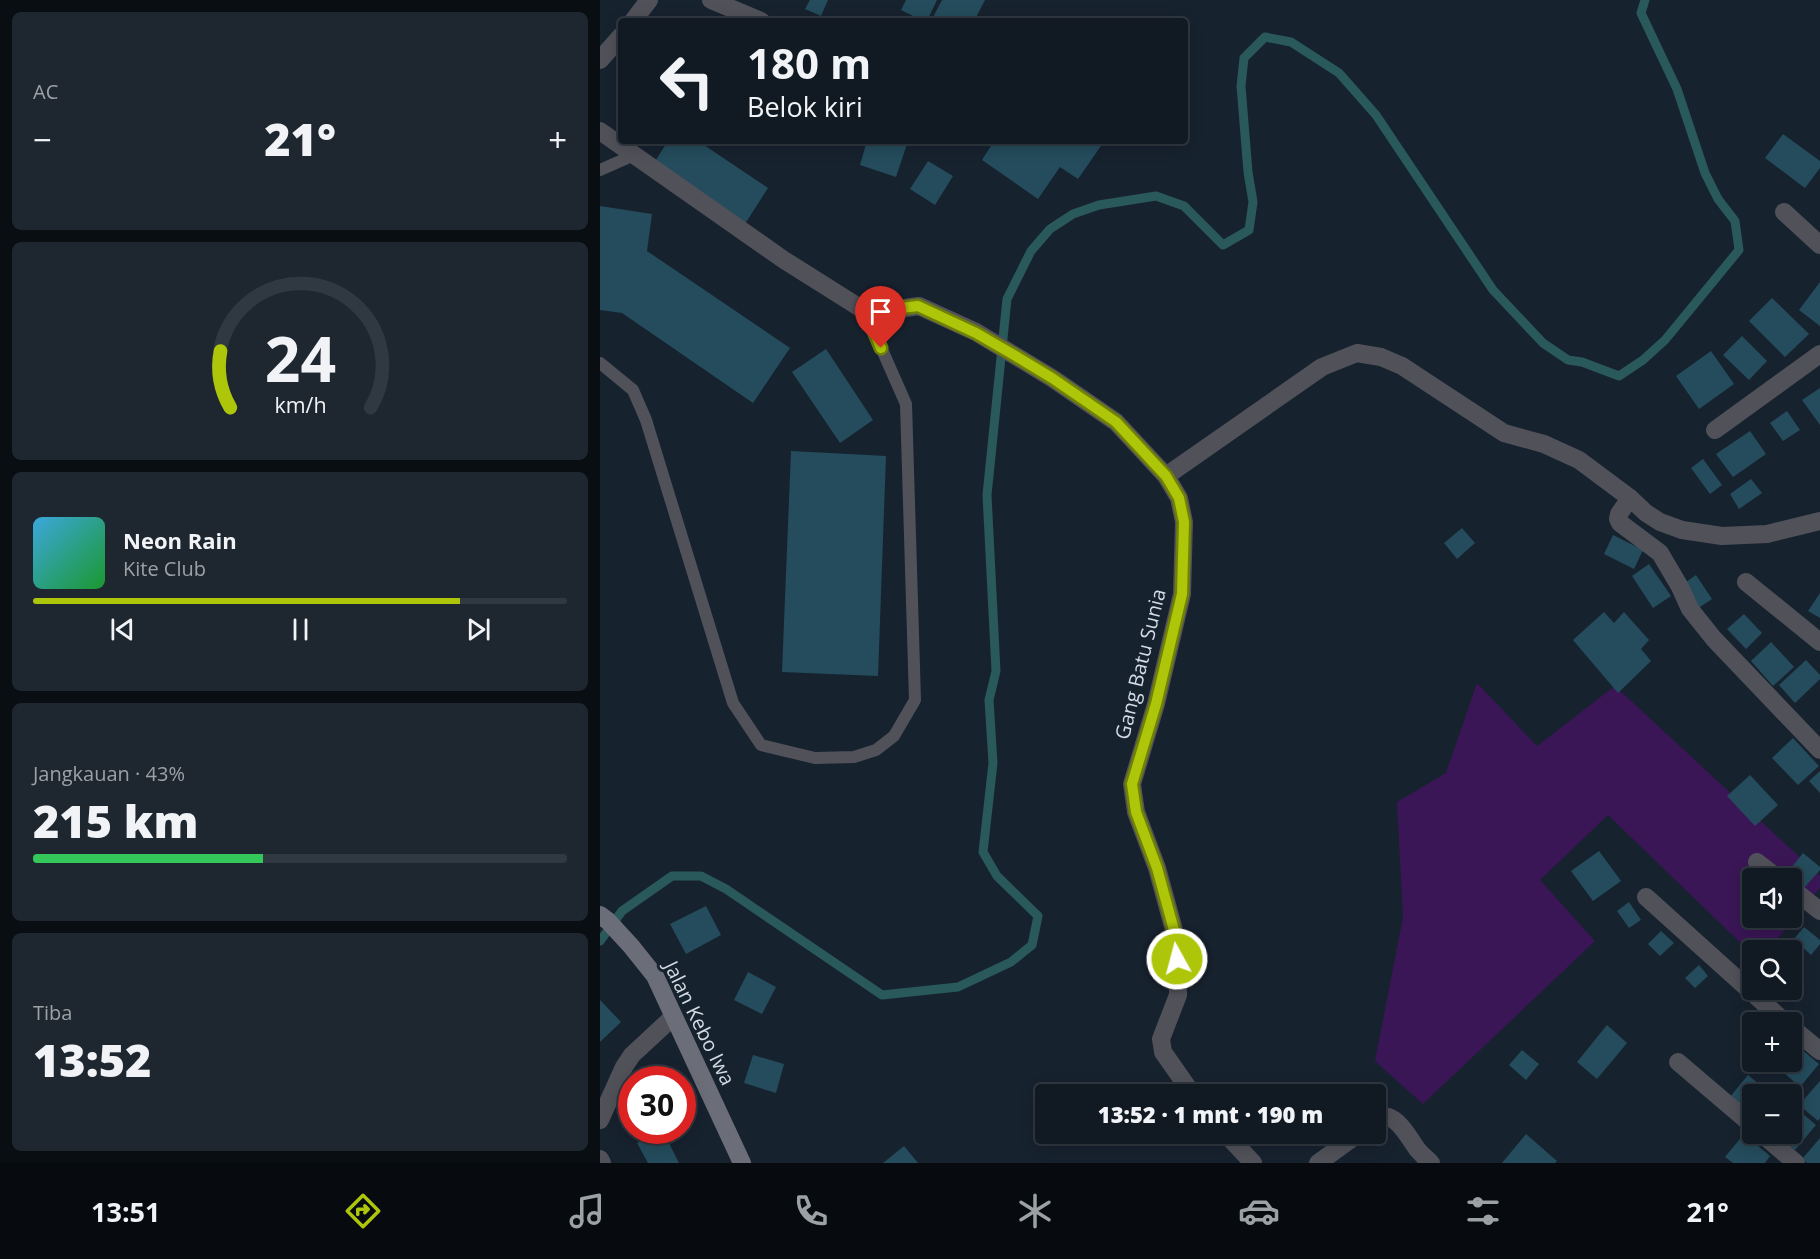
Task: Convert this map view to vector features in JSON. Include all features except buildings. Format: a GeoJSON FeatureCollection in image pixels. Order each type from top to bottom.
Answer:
{"type":"FeatureCollection","features":[{"type":"Feature","properties":{"kind":"street"},"geometry":{"type":"LineString","coordinates":[[635,18],[649,0]]}},
{"type":"Feature","properties":{"kind":"street"},"geometry":{"type":"LineString","coordinates":[[711,0],[754,18]]}},
{"type":"Feature","properties":{"kind":"street"},"geometry":{"type":"LineString","coordinates":[[600,60],[618,39]]}},
{"type":"Feature","properties":{"kind":"street"},"geometry":{"type":"LineString","coordinates":[[600,131],[618,144]]}},
{"type":"Feature","properties":{"kind":"street"},"geometry":{"type":"LineString","coordinates":[[618,144],[784,260],[865,310]]}},
{"type":"Feature","properties":{"kind":"street"},"geometry":{"type":"LineString","coordinates":[[1784,212],[1820,245]]}},
{"type":"Feature","properties":{"kind":"street","name":"Gang Batu Sunia"},"geometry":{"type":"LineString","coordinates":[[865,310],[918,306],[976,333],[1052,378],[1116,422],[1166,476],[1179,498],[1184,522],[1182,594],[1156,704],[1132,784],[1136,812],[1157,868],[1177,941],[1178,994],[1161,1039],[1163,1052],[1185,1084]]}},
{"type":"Feature","properties":{"kind":"street"},"geometry":{"type":"LineString","coordinates":[[1166,476],[1322,367],[1357,353],[1381,357],[1402,366],[1504,433],[1544,444],[1579,460],[1630,498],[1646,513],[1660,522],[1682,530],[1722,536],[1767,534],[1820,521]]}},
{"type":"Feature","properties":{"kind":"street"},"geometry":{"type":"LineString","coordinates":[[1716,429],[1820,354]]}},
{"type":"Feature","properties":{"kind":"street"},"geometry":{"type":"LineString","coordinates":[[1630,498],[1619,514],[1620,523],[1660,553],[1690,609],[1714,639],[1820,750]]}},
{"type":"Feature","properties":{"kind":"street"},"geometry":{"type":"LineString","coordinates":[[1746,582],[1820,642]]}},
{"type":"Feature","properties":{"kind":"street"},"geometry":{"type":"LineString","coordinates":[[1757,862],[1765,868]]}},
{"type":"Feature","properties":{"kind":"street"},"geometry":{"type":"LineString","coordinates":[[1646,897],[1774,1012]]}},
{"type":"Feature","properties":{"kind":"street"},"geometry":{"type":"LineString","coordinates":[[1802,897],[1820,912]]}},
{"type":"Feature","properties":{"kind":"street","name":"Jalan Kebo Iwa"},"geometry":{"type":"LineString","coordinates":[[600,915],[609,921],[655,976],[742,1163]]}},
{"type":"Feature","properties":{"kind":"street"},"geometry":{"type":"LineString","coordinates":[[602,1107],[632,1055],[673,1017]]}},
{"type":"Feature","properties":{"kind":"street"},"geometry":{"type":"LineString","coordinates":[[1802,1036],[1820,1051]]}},
{"type":"Feature","properties":{"kind":"street"},"geometry":{"type":"LineString","coordinates":[[1677,1062],[1742,1117]]}},
{"type":"Feature","properties":{"kind":"street"},"geometry":{"type":"LineString","coordinates":[[1386,1116],[1394,1120],[1410,1135],[1416,1147],[1431,1163]]}},
{"type":"Feature","properties":{"kind":"street"},"geometry":{"type":"LineString","coordinates":[[1235,1144],[1253,1163]]}},
{"type":"Feature","properties":{"kind":"street"},"geometry":{"type":"LineString","coordinates":[[1318,1163],[1344,1144]]}},
{"type":"Feature","properties":{"kind":"street"},"geometry":{"type":"LineString","coordinates":[[1774,1144],[1796,1163]]}},
{"type":"Feature","properties":{"kind":"lane"},"geometry":{"type":"LineString","coordinates":[[600,170],[634,155]]}},
{"type":"Feature","properties":{"kind":"lane"},"geometry":{"type":"LineString","coordinates":[[600,363],[633,390],[646,420],[734,703],[761,745],[815,758],[854,757],[876,750],[894,736],[915,700],[906,404],[865,310]]}},
{"type":"Feature","properties":{"kind":"shaded area"},"geometry":{"type":"Polygon","coordinates":[[[1477,683],[1537,746],[1615,686],[1820,876],[1820,888],[1802,909],[1802,868],[1742,868],[1742,928],[1786,928],[1776,940],[1742,940],[1742,944],[1608,815],[1540,880],[1595,941],[1423,1104],[1375,1061],[1403,917],[1397,802],[1446,773],[1477,683]]]}},
{"type":"Feature","properties":{"kind":"waterway"},"geometry":{"type":"LineString","coordinates":[[600,941],[622,911],[672,876],[701,876],[726,889],[882,995],[958,987],[1011,962],[1032,945],[1038,916],[997,876],[983,852],[993,763],[989,700],[996,671],[987,495],[1007,299],[1031,251],[1050,229],[1073,214],[1099,205],[1156,196],[1184,206],[1223,245],[1249,230],[1253,202],[1248,172],[1241,86],[1244,58],[1265,37],[1291,42],[1339,73],[1376,115],[1493,290],[1543,343],[1568,360],[1582,362],[1619,376],[1643,360],[1665,340],[1739,250],[1735,221],[1718,199],[1705,173],[1677,89],[1641,13],[1645,0]]}},
{"type":"Feature","properties":{"kind":"route"},"geometry":{"type":"LineString","coordinates":[[881,348],[865,310],[918,306],[976,333],[1052,378],[1116,422],[1166,476],[1179,498],[1184,522],[1182,594],[1156,704],[1132,784],[1136,812],[1157,868],[1177,941],[1177,959]]}}]}
